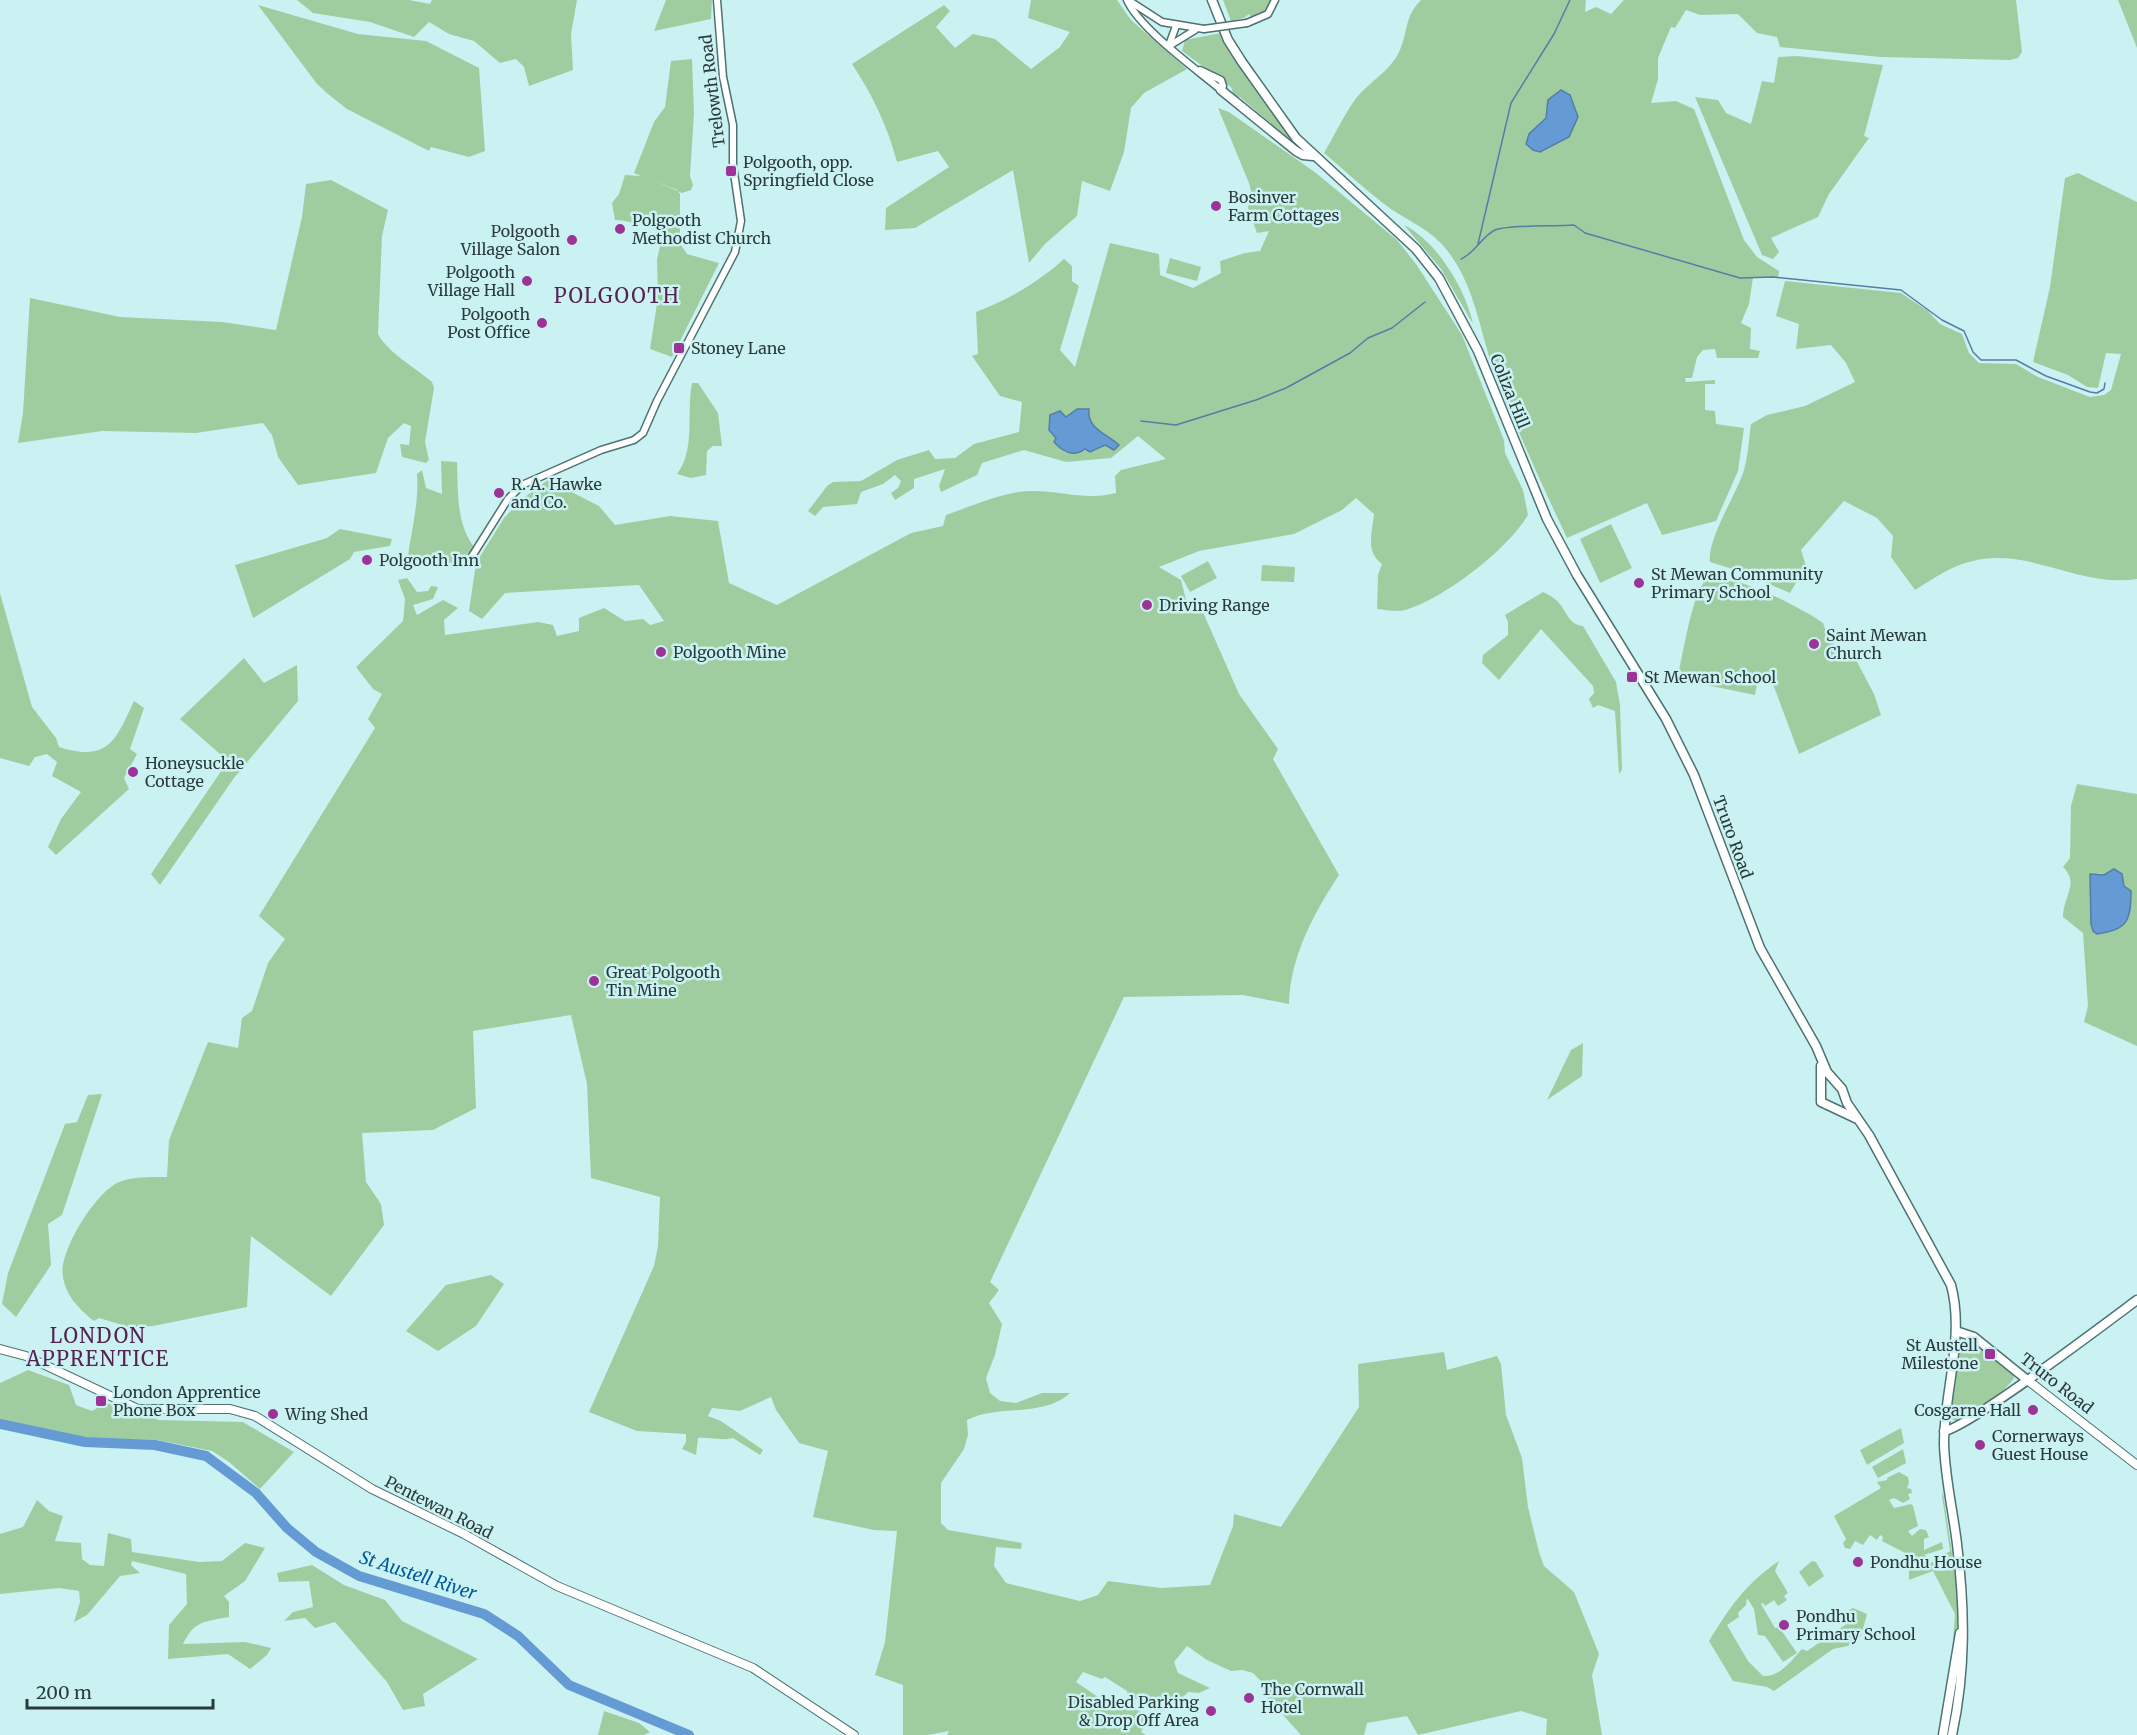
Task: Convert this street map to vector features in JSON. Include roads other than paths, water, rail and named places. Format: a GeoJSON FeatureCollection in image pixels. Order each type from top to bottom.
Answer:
{"type":"FeatureCollection","features":[{"type":"Feature","properties":{"kind":"main road"},"geometry":{"type":"LineString","coordinates":[[1212,0],[1228,40],[1254,82],[1313,156]]}},
{"type":"Feature","properties":{"kind":"main road"},"geometry":{"type":"LineString","coordinates":[[1221,90],[1296,151],[1303,155],[1313,156]]}},
{"type":"Feature","properties":{"kind":"main road","name":"Coliza Hill"},"geometry":{"type":"LineString","coordinates":[[1313,156],[1416,249],[1439,278],[1478,351],[1547,519],[1577,575],[1610,627]]}},
{"type":"Feature","properties":{"kind":"main road","name":"Truro Road"},"geometry":{"type":"LineString","coordinates":[[1610,627],[1684,754],[1708,809],[1760,948],[1836,1084]]}},
{"type":"Feature","properties":{"kind":"main road","name":"Truro Road"},"geometry":{"type":"LineString","coordinates":[[1821,1060],[1821,1089]]}},
{"type":"Feature","properties":{"kind":"main road"},"geometry":{"type":"LineString","coordinates":[[1859,1120],[1821,1101],[1821,1089],[1828,1084],[1836,1084],[1843,1094],[1859,1120],[1946,1273],[1956,1307],[1956,1331],[1944,1431],[1944,1462],[1957,1542],[1965,1652],[1960,1688],[1950,1722],[1943,1735]]}},
{"type":"Feature","properties":{"kind":"main road"},"geometry":{"type":"LineString","coordinates":[[1832,1107],[1840,1103],[1843,1094]]}},
{"type":"Feature","properties":{"kind":"main road"},"geometry":{"type":"LineString","coordinates":[[1944,1431],[1954,1430],[2137,1300]]}},
{"type":"Feature","properties":{"kind":"main road","name":"Truro Road"},"geometry":{"type":"LineString","coordinates":[[1956,1331],[1974,1337],[2137,1465]]}},
{"type":"Feature","properties":{"kind":"main road","name":"Pentewan Road"},"geometry":{"type":"LineString","coordinates":[[0,1349],[26,1356],[138,1409],[230,1409],[255,1416],[372,1489],[464,1534],[557,1586],[753,1668],[854,1735]]}},
{"type":"Feature","properties":{"kind":"main road"},"geometry":{"type":"LineString","coordinates":[[1952,1735],[1950,1722],[1962,1615]]}},
{"type":"Feature","properties":{"kind":"street","name":"Trelowth Road"},"geometry":{"type":"LineString","coordinates":[[469,561],[508,499],[522,485],[601,450],[634,440],[643,433],[657,401],[735,252],[741,221],[733,166],[733,125],[723,77],[717,0]]}},
{"type":"Feature","properties":{"kind":"street"},"geometry":{"type":"LineString","coordinates":[[1127,0],[1156,20],[1178,27],[1195,29],[1247,23],[1268,14],[1275,0]]}},
{"type":"Feature","properties":{"kind":"street"},"geometry":{"type":"LineString","coordinates":[[1127,0],[1143,24],[1168,46],[1200,70],[1221,80],[1223,86],[1221,90]]}},
{"type":"Feature","properties":{"kind":"street"},"geometry":{"type":"LineString","coordinates":[[1178,27],[1183,35]]}},
{"type":"Feature","properties":{"kind":"street"},"geometry":{"type":"LineString","coordinates":[[1168,46],[1178,27]]}},
{"type":"Feature","properties":{"kind":"street"},"geometry":{"type":"LineString","coordinates":[[1168,46],[1195,29]]}},
{"type":"Feature","properties":{"kind":"water"},"geometry":{"type":"Polygon","coordinates":[[[1561,90],[1570,95],[1578,117],[1569,137],[1540,152],[1533,150],[1526,144],[1529,134],[1546,118],[1548,100],[1561,90]]]}},
{"type":"Feature","properties":{"kind":"water"},"geometry":{"type":"Polygon","coordinates":[[[1077,409],[1089,409],[1089,416],[1094,426],[1119,445],[1114,450],[1105,445],[1090,452],[1085,449],[1072,453],[1064,451],[1057,445],[1054,442],[1056,438],[1049,430],[1050,415],[1060,411],[1066,417],[1077,409]]]}},
{"type":"Feature","properties":{"kind":"water"},"geometry":{"type":"Polygon","coordinates":[[[2114,869],[2122,874],[2124,886],[2131,891],[2130,909],[2126,922],[2121,926],[2115,930],[2097,934],[2093,931],[2091,924],[2090,874],[2104,875],[2114,869]]]}},
{"type":"Feature","properties":{"kind":"waterway"},"geometry":{"type":"LineString","coordinates":[[1478,244],[1511,103],[1554,34],[1570,0]]}},
{"type":"Feature","properties":{"kind":"waterway"},"geometry":{"type":"LineString","coordinates":[[1461,259],[1495,230],[1511,227],[1574,225],[1585,233],[1740,278],[1773,277],[1901,290],[1942,320],[1964,331],[1973,352],[1981,360],[2016,360],[2046,376],[2090,392],[2097,393],[2104,389],[2105,383]]}},
{"type":"Feature","properties":{"kind":"waterway"},"geometry":{"type":"LineString","coordinates":[[1141,421],[1176,425],[1256,400],[1286,388],[1350,353],[1368,338],[1392,328],[1425,302]]}},
{"type":"Feature","properties":{"kind":"waterway","name":"St Austell River"},"geometry":{"type":"LineString","coordinates":[[0,1424],[85,1442],[155,1445],[206,1456],[256,1493],[287,1528],[316,1552],[359,1576],[484,1614],[518,1636],[569,1685],[689,1735]]}},
{"type":"Feature","properties":{"kind":"place","name":"Polgooth, opp. Springfield Close"},"geometry":{"type":"Point","coordinates":[731,171]}},
{"type":"Feature","properties":{"kind":"place","name":"Bosinver Farm Cottages"},"geometry":{"type":"Point","coordinates":[1216,206]}},
{"type":"Feature","properties":{"kind":"place","name":"Polgooth Methodist Church"},"geometry":{"type":"Point","coordinates":[620,229]}},
{"type":"Feature","properties":{"kind":"place","name":"Polgooth Village Salon"},"geometry":{"type":"Point","coordinates":[572,240]}},
{"type":"Feature","properties":{"kind":"place","name":"Polgooth Village Hall"},"geometry":{"type":"Point","coordinates":[527,281]}},
{"type":"Feature","properties":{"kind":"place","name":"Polgooth Post Office"},"geometry":{"type":"Point","coordinates":[542,323]}},
{"type":"Feature","properties":{"kind":"place","name":"Stoney Lane"},"geometry":{"type":"Point","coordinates":[679,348]}},
{"type":"Feature","properties":{"kind":"place","name":"R. A. Hawke and Co."},"geometry":{"type":"Point","coordinates":[499,493]}},
{"type":"Feature","properties":{"kind":"place","name":"Polgooth Inn"},"geometry":{"type":"Point","coordinates":[367,560]}},
{"type":"Feature","properties":{"kind":"place","name":"St Mewan Community Primary School"},"geometry":{"type":"Point","coordinates":[1639,583]}},
{"type":"Feature","properties":{"kind":"place","name":"Driving Range"},"geometry":{"type":"Point","coordinates":[1147,605]}},
{"type":"Feature","properties":{"kind":"place","name":"Saint Mewan Church"},"geometry":{"type":"Point","coordinates":[1814,644]}},
{"type":"Feature","properties":{"kind":"place","name":"Polgooth Mine"},"geometry":{"type":"Point","coordinates":[661,652]}},
{"type":"Feature","properties":{"kind":"place","name":"St Mewan School"},"geometry":{"type":"Point","coordinates":[1632,677]}},
{"type":"Feature","properties":{"kind":"place","name":"Honeysuckle Cottage"},"geometry":{"type":"Point","coordinates":[133,772]}},
{"type":"Feature","properties":{"kind":"place","name":"Great Polgooth Tin Mine"},"geometry":{"type":"Point","coordinates":[594,981]}},
{"type":"Feature","properties":{"kind":"place","name":"St Austell Milestone"},"geometry":{"type":"Point","coordinates":[1990,1354]}},
{"type":"Feature","properties":{"kind":"place","name":"London Apprentice Phone Box"},"geometry":{"type":"Point","coordinates":[101,1401]}},
{"type":"Feature","properties":{"kind":"place","name":"Cosgarne Hall"},"geometry":{"type":"Point","coordinates":[2033,1410]}},
{"type":"Feature","properties":{"kind":"place","name":"Wing Shed"},"geometry":{"type":"Point","coordinates":[273,1414]}},
{"type":"Feature","properties":{"kind":"place","name":"Cornerways Guest House"},"geometry":{"type":"Point","coordinates":[1980,1445]}},
{"type":"Feature","properties":{"kind":"place","name":"Pondhu House"},"geometry":{"type":"Point","coordinates":[1858,1562]}},
{"type":"Feature","properties":{"kind":"place","name":"Pondhu Primary School"},"geometry":{"type":"Point","coordinates":[1784,1625]}},
{"type":"Feature","properties":{"kind":"place","name":"The Cornwall Hotel"},"geometry":{"type":"Point","coordinates":[1249,1698]}},
{"type":"Feature","properties":{"kind":"place","name":"Disabled Parking & Drop Off Area"},"geometry":{"type":"Point","coordinates":[1211,1711]}},
{"type":"Feature","properties":{"kind":"district","name":"POLGOOTH"},"geometry":{"type":"Point","coordinates":[617,295]}},
{"type":"Feature","properties":{"kind":"district","name":"LONDON APPRENTICE"},"geometry":{"type":"Point","coordinates":[98,1346]}}]}
